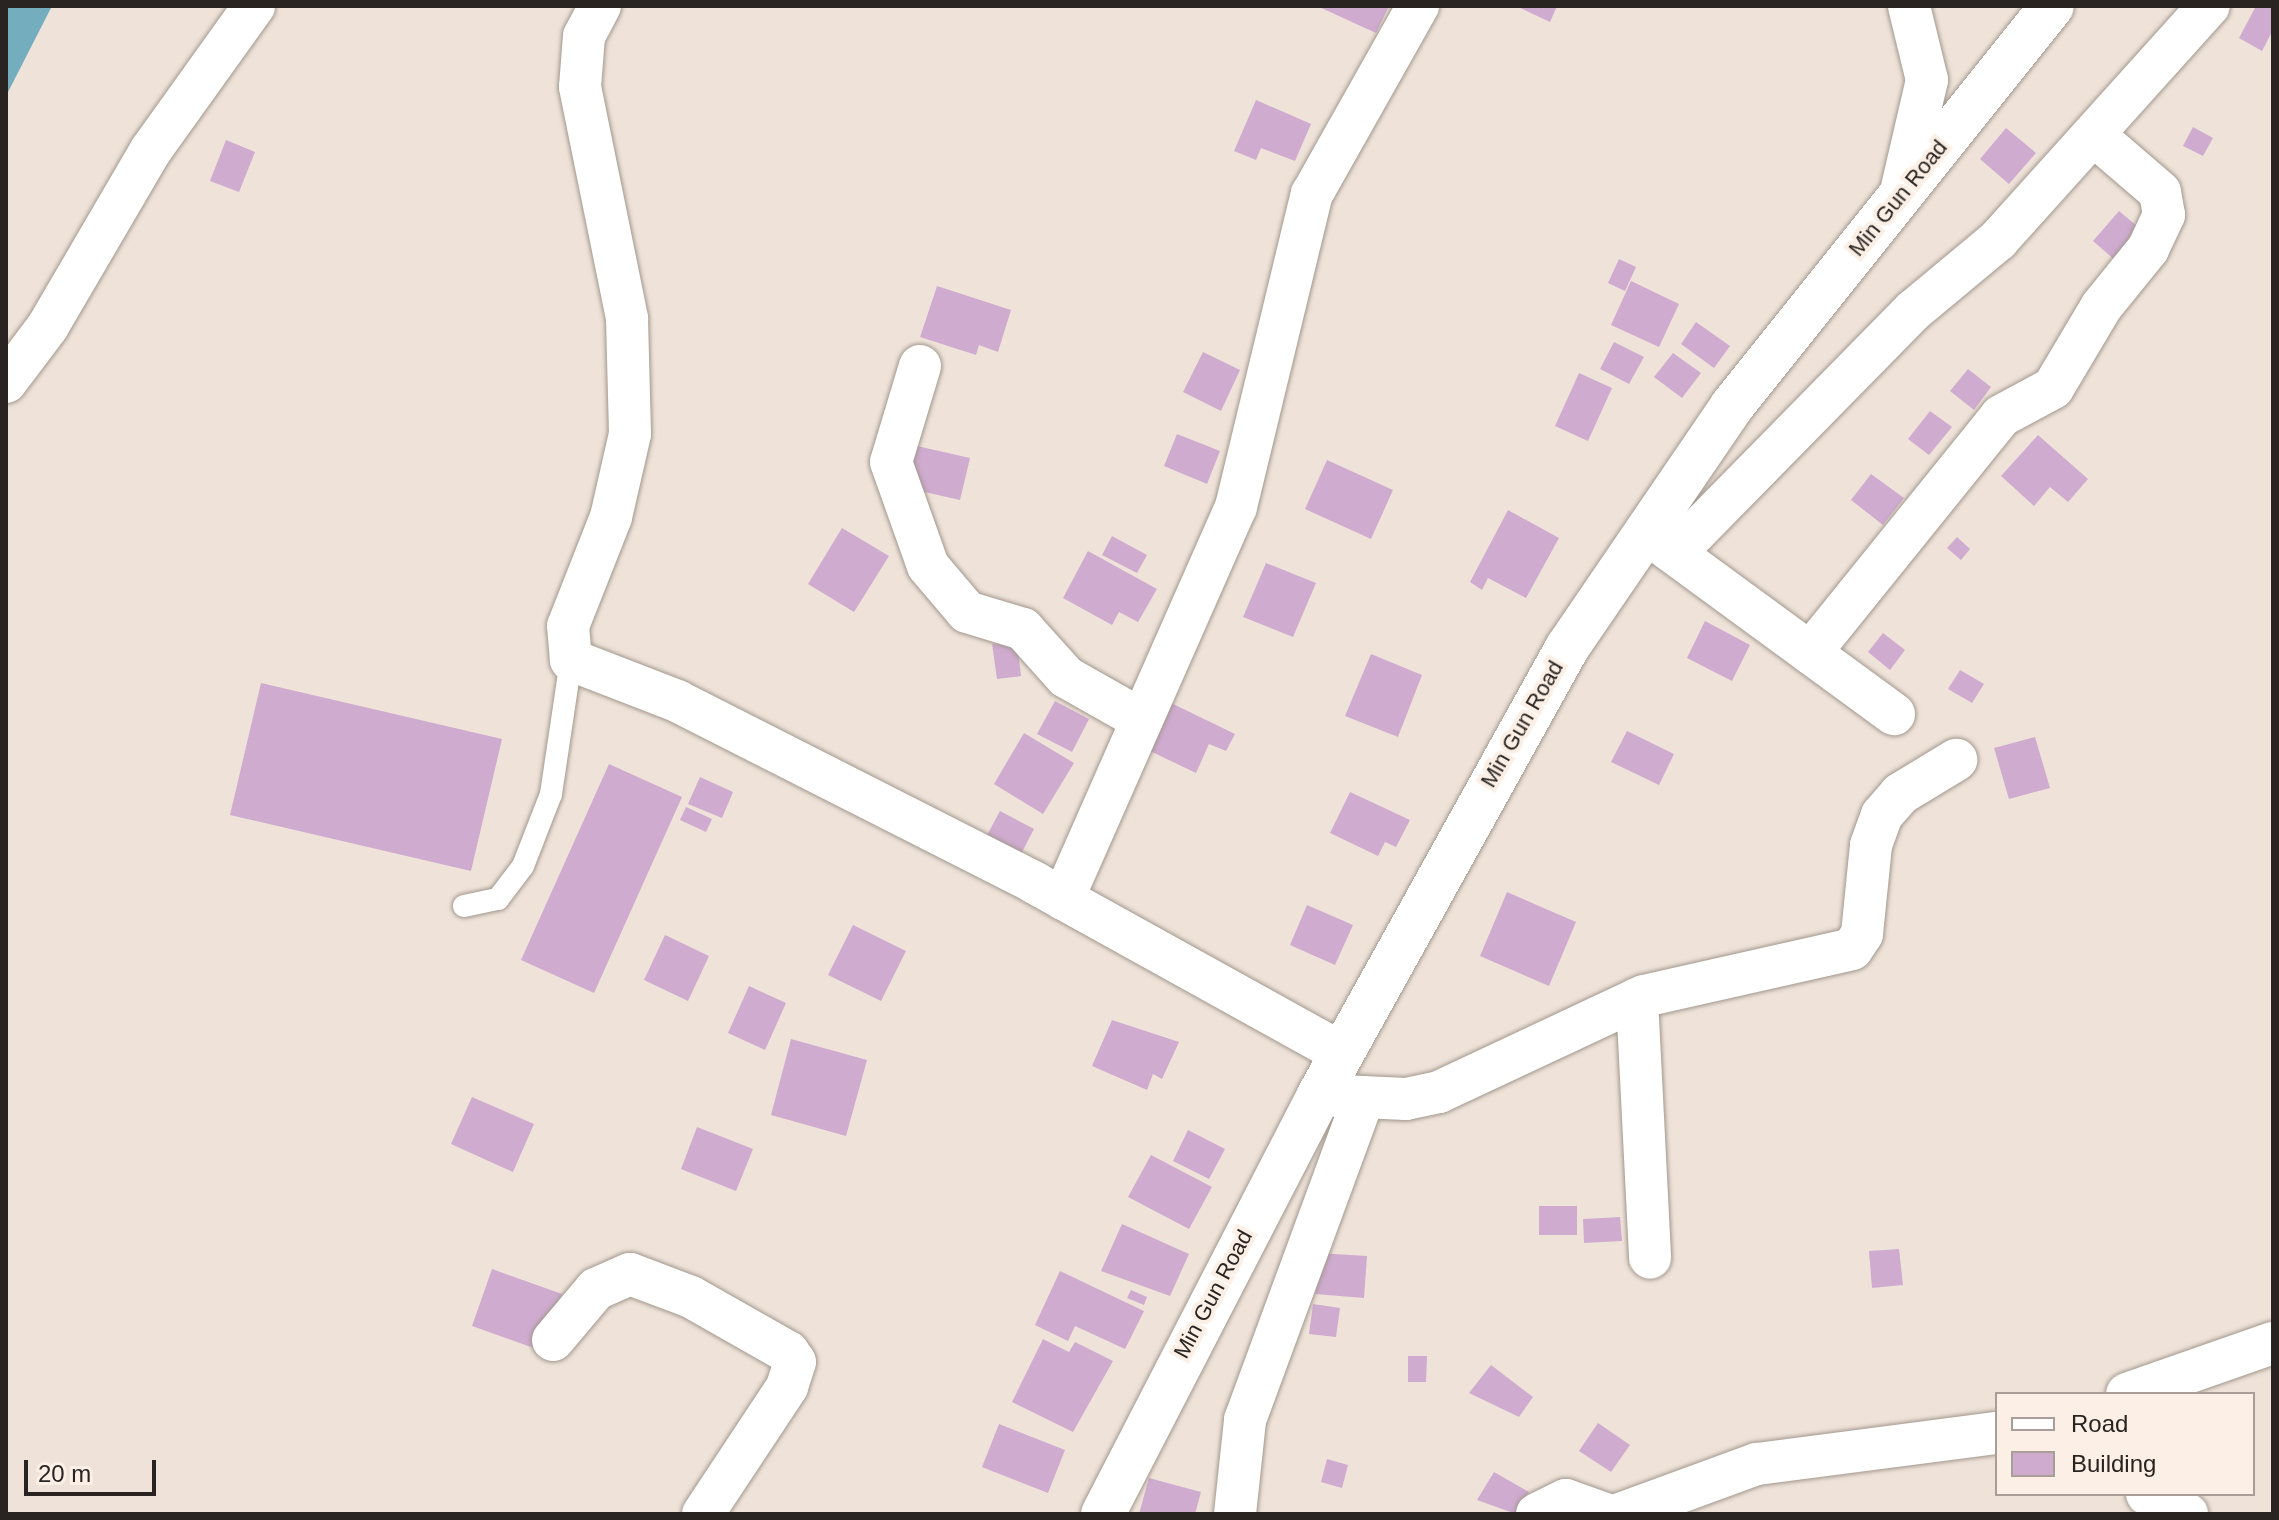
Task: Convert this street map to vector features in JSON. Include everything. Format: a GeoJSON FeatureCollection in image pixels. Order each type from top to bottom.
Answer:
{"type":"FeatureCollection","features":[{"type":"Feature","properties":{"kind":"street"},"geometry":{"type":"LineString","coordinates":[[6,382],[55,314],[151,150],[254,6]]}},
{"type":"Feature","properties":{"kind":"street"},"geometry":{"type":"LineString","coordinates":[[600,6],[584,36],[580,87],[627,319],[630,434],[611,517],[568,626],[571,660],[677,701],[1063,899],[1342,1053]]}},
{"type":"Feature","properties":{"kind":"street"},"geometry":{"type":"LineString","coordinates":[[1063,899],[1245,480],[1312,194],[1418,6]]}},
{"type":"Feature","properties":{"kind":"street"},"geometry":{"type":"LineString","coordinates":[[1900,196],[1927,80],[1909,6]]}},
{"type":"Feature","properties":{"kind":"street","name":"Min Gun Road"},"geometry":{"type":"LineString","coordinates":[[1103,1514],[1319,1095],[1496,767],[1660,542],[1732,406],[2052,6]]}},
{"type":"Feature","properties":{"kind":"street"},"geometry":{"type":"LineString","coordinates":[[1894,714],[1660,542],[2096,137],[2209,6]]}},
{"type":"Feature","properties":{"kind":"street"},"geometry":{"type":"LineString","coordinates":[[1810,653],[2001,416],[2053,388],[2089,324],[2148,249],[2164,215],[2160,192],[2096,137]]}},
{"type":"Feature","properties":{"kind":"street"},"geometry":{"type":"LineString","coordinates":[[920,366],[891,462],[928,566],[967,612],[1023,629],[1066,677],[1142,720]]}},
{"type":"Feature","properties":{"kind":"street"},"geometry":{"type":"LineString","coordinates":[[1319,1095],[1364,1097],[1439,1092],[1637,999],[1852,949],[1862,934],[1871,845],[1882,815],[1900,794],[1956,760]]}},
{"type":"Feature","properties":{"kind":"street"},"geometry":{"type":"LineString","coordinates":[[1637,999],[1650,1258]]}},
{"type":"Feature","properties":{"kind":"street"},"geometry":{"type":"LineString","coordinates":[[1235,1514],[1245,1420],[1364,1097]]}},
{"type":"Feature","properties":{"kind":"street"},"geometry":{"type":"LineString","coordinates":[[553,1340],[596,1289],[630,1274],[691,1297],[788,1352],[795,1362],[787,1387],[703,1514]]}},
{"type":"Feature","properties":{"kind":"street"},"geometry":{"type":"LineString","coordinates":[[2133,1392],[2273,1343]]}},
{"type":"Feature","properties":{"kind":"street"},"geometry":{"type":"LineString","coordinates":[[1620,1514],[1757,1464],[1994,1435]]}},
{"type":"Feature","properties":{"kind":"street"},"geometry":{"type":"LineString","coordinates":[[2151,1496],[2187,1514]]}},
{"type":"Feature","properties":{"kind":"street"},"geometry":{"type":"LineString","coordinates":[[1537,1514],[1566,1500],[1605,1514]]}},
{"type":"Feature","properties":{"kind":"lane"},"geometry":{"type":"LineString","coordinates":[[464,906],[498,899],[523,866],[551,794],[571,660]]}},
{"type":"Feature","properties":{"kind":"water"},"geometry":{"type":"Polygon","coordinates":[[[6,6],[52,6],[6,96],[6,6]]]}},
{"type":"Feature","properties":{"kind":"building"},"geometry":{"type":"Polygon","coordinates":[[[1317,6],[1389,6],[1376,33],[1317,6]]]}},
{"type":"Feature","properties":{"kind":"building"},"geometry":{"type":"Polygon","coordinates":[[[1516,6],[1557,6],[1550,22],[1516,6]]]}},
{"type":"Feature","properties":{"kind":"building"},"geometry":{"type":"Polygon","coordinates":[[[2256,6],[2273,6],[2273,30],[2262,51],[2239,38],[2256,6]]]}},
{"type":"Feature","properties":{"kind":"building"},"geometry":{"type":"Polygon","coordinates":[[[1256,100],[1311,124],[1295,161],[1261,148],[1256,160],[1234,151],[1256,100]]]}},
{"type":"Feature","properties":{"kind":"building"},"geometry":{"type":"Polygon","coordinates":[[[2193,127],[2213,138],[2203,156],[2183,146],[2193,127]]]}},
{"type":"Feature","properties":{"kind":"building"},"geometry":{"type":"Polygon","coordinates":[[[2006,128],[2036,153],[2009,184],[1980,159],[2006,128]]]}},
{"type":"Feature","properties":{"kind":"building"},"geometry":{"type":"Polygon","coordinates":[[[226,140],[255,152],[239,192],[210,181],[226,140]]]}},
{"type":"Feature","properties":{"kind":"building"},"geometry":{"type":"Polygon","coordinates":[[[2119,211],[2143,231],[2116,261],[2093,241],[2119,211]]]}},
{"type":"Feature","properties":{"kind":"building"},"geometry":{"type":"Polygon","coordinates":[[[1619,259],[1636,267],[1625,291],[1608,283],[1619,259]]]}},
{"type":"Feature","properties":{"kind":"building"},"geometry":{"type":"Polygon","coordinates":[[[1631,281],[1679,304],[1659,347],[1611,325],[1631,281]]]}},
{"type":"Feature","properties":{"kind":"building"},"geometry":{"type":"Polygon","coordinates":[[[937,286],[1011,310],[998,352],[979,345],[976,355],[920,337],[937,286]]]}},
{"type":"Feature","properties":{"kind":"building"},"geometry":{"type":"Polygon","coordinates":[[[1696,322],[1730,346],[1714,368],[1681,344],[1696,322]]]}},
{"type":"Feature","properties":{"kind":"building"},"geometry":{"type":"Polygon","coordinates":[[[1614,342],[1644,357],[1629,384],[1600,369],[1614,342]]]}},
{"type":"Feature","properties":{"kind":"building"},"geometry":{"type":"Polygon","coordinates":[[[1203,352],[1240,370],[1221,411],[1183,392],[1203,352]]]}},
{"type":"Feature","properties":{"kind":"building"},"geometry":{"type":"Polygon","coordinates":[[[1673,353],[1701,373],[1682,398],[1654,377],[1673,353]]]}},
{"type":"Feature","properties":{"kind":"building"},"geometry":{"type":"Polygon","coordinates":[[[1968,369],[1991,387],[1974,410],[1950,391],[1968,369]]]}},
{"type":"Feature","properties":{"kind":"building"},"geometry":{"type":"Polygon","coordinates":[[[1579,373],[1612,388],[1588,441],[1555,426],[1579,373]]]}},
{"type":"Feature","properties":{"kind":"building"},"geometry":{"type":"Polygon","coordinates":[[[1930,411],[1952,427],[1929,455],[1908,439],[1930,411]]]}},
{"type":"Feature","properties":{"kind":"building"},"geometry":{"type":"Polygon","coordinates":[[[1177,434],[1220,451],[1207,484],[1164,466],[1177,434]]]}},
{"type":"Feature","properties":{"kind":"building"},"geometry":{"type":"Polygon","coordinates":[[[2038,435],[2088,479],[2068,502],[2050,487],[2034,506],[2001,476],[2038,435]]]}},
{"type":"Feature","properties":{"kind":"building"},"geometry":{"type":"Polygon","coordinates":[[[917,446],[970,458],[960,500],[907,488],[917,446]]]}},
{"type":"Feature","properties":{"kind":"building"},"geometry":{"type":"Polygon","coordinates":[[[1327,460],[1393,490],[1371,539],[1305,509],[1327,460]]]}},
{"type":"Feature","properties":{"kind":"building"},"geometry":{"type":"Polygon","coordinates":[[[1871,474],[1904,498],[1883,525],[1851,500],[1871,474]]]}},
{"type":"Feature","properties":{"kind":"building"},"geometry":{"type":"Polygon","coordinates":[[[1508,510],[1559,538],[1526,598],[1488,578],[1482,590],[1470,582],[1508,510]]]}},
{"type":"Feature","properties":{"kind":"building"},"geometry":{"type":"Polygon","coordinates":[[[842,528],[889,556],[854,612],[808,584],[842,528]]]}},
{"type":"Feature","properties":{"kind":"building"},"geometry":{"type":"Polygon","coordinates":[[[1112,536],[1147,555],[1137,573],[1102,555],[1112,536]]]}},
{"type":"Feature","properties":{"kind":"building"},"geometry":{"type":"Polygon","coordinates":[[[1957,537],[1970,549],[1961,560],[1947,548],[1957,537]]]}},
{"type":"Feature","properties":{"kind":"building"},"geometry":{"type":"Polygon","coordinates":[[[1088,551],[1157,589],[1138,622],[1119,612],[1112,625],[1063,598],[1088,551]]]}},
{"type":"Feature","properties":{"kind":"building"},"geometry":{"type":"Polygon","coordinates":[[[1266,563],[1316,583],[1293,637],[1243,617],[1266,563]]]}},
{"type":"Feature","properties":{"kind":"building"},"geometry":{"type":"Polygon","coordinates":[[[1705,621],[1750,645],[1732,681],[1687,658],[1705,621]]]}},
{"type":"Feature","properties":{"kind":"building"},"geometry":{"type":"Polygon","coordinates":[[[1883,633],[1905,650],[1890,670],[1868,652],[1883,633]]]}},
{"type":"Feature","properties":{"kind":"building"},"geometry":{"type":"Polygon","coordinates":[[[1017,641],[1021,676],[997,679],[992,644],[1017,641]]]}},
{"type":"Feature","properties":{"kind":"building"},"geometry":{"type":"Polygon","coordinates":[[[1371,654],[1422,675],[1398,737],[1345,716],[1371,654]]]}},
{"type":"Feature","properties":{"kind":"building"},"geometry":{"type":"Polygon","coordinates":[[[1960,670],[1984,684],[1972,703],[1948,689],[1960,670]]]}},
{"type":"Feature","properties":{"kind":"building"},"geometry":{"type":"Polygon","coordinates":[[[261,683],[502,739],[471,871],[230,815],[261,683]]]}},
{"type":"Feature","properties":{"kind":"building"},"geometry":{"type":"Polygon","coordinates":[[[1055,701],[1089,719],[1072,752],[1037,734],[1055,701]]]}},
{"type":"Feature","properties":{"kind":"building"},"geometry":{"type":"Polygon","coordinates":[[[1171,703],[1235,734],[1226,751],[1209,744],[1196,773],[1148,750],[1171,703]]]}},
{"type":"Feature","properties":{"kind":"building"},"geometry":{"type":"Polygon","coordinates":[[[1627,731],[1674,754],[1659,785],[1611,762],[1627,731]]]}},
{"type":"Feature","properties":{"kind":"building"},"geometry":{"type":"Polygon","coordinates":[[[1024,733],[1074,763],[1043,814],[994,784],[1024,733]]]}},
{"type":"Feature","properties":{"kind":"building"},"geometry":{"type":"Polygon","coordinates":[[[2035,737],[2050,788],[2009,799],[1994,748],[2035,737]]]}},
{"type":"Feature","properties":{"kind":"building"},"geometry":{"type":"Polygon","coordinates":[[[609,764],[682,797],[594,993],[521,960],[609,764]]]}},
{"type":"Feature","properties":{"kind":"building"},"geometry":{"type":"Polygon","coordinates":[[[700,777],[733,792],[722,818],[688,804],[700,777]]]}},
{"type":"Feature","properties":{"kind":"building"},"geometry":{"type":"Polygon","coordinates":[[[1350,792],[1410,820],[1396,847],[1385,842],[1378,856],[1330,833],[1350,792]]]}},
{"type":"Feature","properties":{"kind":"building"},"geometry":{"type":"Polygon","coordinates":[[[686,807],[712,819],[706,832],[680,820],[686,807]]]}},
{"type":"Feature","properties":{"kind":"building"},"geometry":{"type":"Polygon","coordinates":[[[1000,811],[1034,829],[1020,856],[986,837],[1000,811]]]}},
{"type":"Feature","properties":{"kind":"building"},"geometry":{"type":"Polygon","coordinates":[[[1507,892],[1576,922],[1549,986],[1480,956],[1507,892]]]}},
{"type":"Feature","properties":{"kind":"building"},"geometry":{"type":"Polygon","coordinates":[[[1307,905],[1353,925],[1335,965],[1290,945],[1307,905]]]}},
{"type":"Feature","properties":{"kind":"building"},"geometry":{"type":"Polygon","coordinates":[[[853,925],[906,951],[881,1001],[828,975],[853,925]]]}},
{"type":"Feature","properties":{"kind":"building"},"geometry":{"type":"Polygon","coordinates":[[[665,935],[709,956],[688,1001],[644,980],[665,935]]]}},
{"type":"Feature","properties":{"kind":"building"},"geometry":{"type":"Polygon","coordinates":[[[749,986],[786,1003],[765,1050],[728,1033],[749,986]]]}},
{"type":"Feature","properties":{"kind":"building"},"geometry":{"type":"Polygon","coordinates":[[[1112,1020],[1179,1042],[1162,1079],[1153,1074],[1147,1090],[1092,1066],[1112,1020]]]}},
{"type":"Feature","properties":{"kind":"building"},"geometry":{"type":"Polygon","coordinates":[[[791,1039],[867,1060],[846,1136],[771,1115],[791,1039]]]}},
{"type":"Feature","properties":{"kind":"building"},"geometry":{"type":"Polygon","coordinates":[[[472,1097],[534,1124],[513,1172],[451,1144],[472,1097]]]}},
{"type":"Feature","properties":{"kind":"building"},"geometry":{"type":"Polygon","coordinates":[[[697,1127],[753,1149],[736,1191],[681,1169],[697,1127]]]}},
{"type":"Feature","properties":{"kind":"building"},"geometry":{"type":"Polygon","coordinates":[[[1188,1130],[1225,1149],[1209,1179],[1173,1161],[1188,1130]]]}},
{"type":"Feature","properties":{"kind":"building"},"geometry":{"type":"Polygon","coordinates":[[[1151,1155],[1212,1187],[1189,1229],[1128,1197],[1151,1155]]]}},
{"type":"Feature","properties":{"kind":"building"},"geometry":{"type":"Polygon","coordinates":[[[1539,1206],[1577,1206],[1577,1235],[1539,1235],[1539,1206]]]}},
{"type":"Feature","properties":{"kind":"building"},"geometry":{"type":"Polygon","coordinates":[[[1620,1217],[1622,1241],[1584,1243],[1583,1219],[1620,1217]]]}},
{"type":"Feature","properties":{"kind":"building"},"geometry":{"type":"Polygon","coordinates":[[[1122,1224],[1189,1254],[1170,1296],[1101,1271],[1122,1224]]]}},
{"type":"Feature","properties":{"kind":"building"},"geometry":{"type":"Polygon","coordinates":[[[1899,1249],[1903,1285],[1872,1288],[1869,1251],[1899,1249]]]}},
{"type":"Feature","properties":{"kind":"building"},"geometry":{"type":"Polygon","coordinates":[[[1318,1253],[1367,1256],[1364,1298],[1315,1294],[1318,1253]]]}},
{"type":"Feature","properties":{"kind":"building"},"geometry":{"type":"Polygon","coordinates":[[[492,1269],[562,1294],[542,1351],[472,1326],[492,1269]]]}},
{"type":"Feature","properties":{"kind":"building"},"geometry":{"type":"Polygon","coordinates":[[[1060,1271],[1144,1311],[1125,1349],[1075,1326],[1068,1341],[1035,1325],[1060,1271]]]}},
{"type":"Feature","properties":{"kind":"building"},"geometry":{"type":"Polygon","coordinates":[[[1131,1290],[1147,1297],[1144,1305],[1127,1298],[1131,1290]]]}},
{"type":"Feature","properties":{"kind":"building"},"geometry":{"type":"Polygon","coordinates":[[[1313,1304],[1340,1308],[1336,1337],[1309,1334],[1313,1304]]]}},
{"type":"Feature","properties":{"kind":"building"},"geometry":{"type":"Polygon","coordinates":[[[1043,1339],[1069,1352],[1075,1342],[1113,1361],[1073,1432],[1012,1402],[1043,1339]]]}},
{"type":"Feature","properties":{"kind":"building"},"geometry":{"type":"Polygon","coordinates":[[[1408,1356],[1427,1356],[1426,1382],[1408,1382],[1408,1356]]]}},
{"type":"Feature","properties":{"kind":"building"},"geometry":{"type":"Polygon","coordinates":[[[1491,1365],[1533,1397],[1519,1417],[1469,1393],[1491,1365]]]}},
{"type":"Feature","properties":{"kind":"building"},"geometry":{"type":"Polygon","coordinates":[[[1598,1423],[1630,1445],[1611,1472],[1579,1451],[1598,1423]]]}},
{"type":"Feature","properties":{"kind":"building"},"geometry":{"type":"Polygon","coordinates":[[[999,1424],[1065,1450],[1048,1493],[982,1467],[999,1424]]]}},
{"type":"Feature","properties":{"kind":"building"},"geometry":{"type":"Polygon","coordinates":[[[1327,1459],[1348,1465],[1342,1488],[1321,1482],[1327,1459]]]}},
{"type":"Feature","properties":{"kind":"building"},"geometry":{"type":"Polygon","coordinates":[[[1494,1472],[1529,1492],[1516,1514],[1477,1500],[1494,1472]]]}},
{"type":"Feature","properties":{"kind":"building"},"geometry":{"type":"Polygon","coordinates":[[[1149,1478],[1201,1492],[1195,1514],[1139,1514],[1149,1478]]]}}]}
